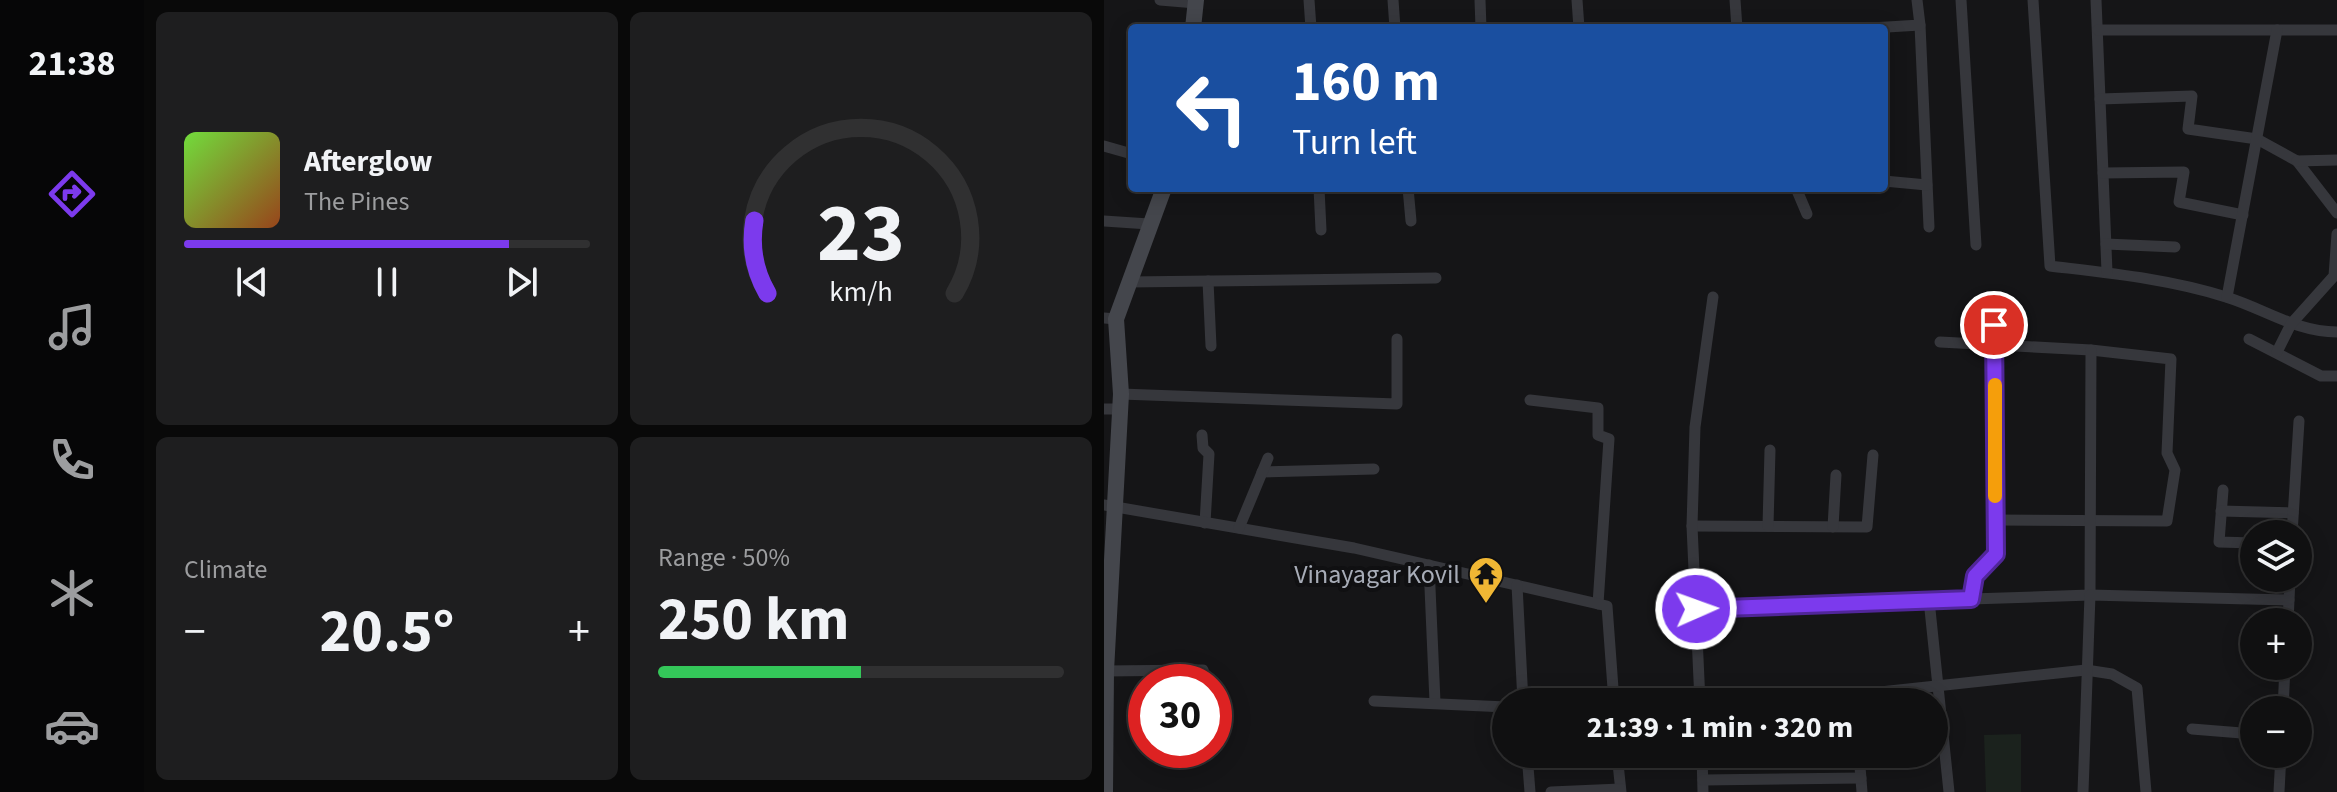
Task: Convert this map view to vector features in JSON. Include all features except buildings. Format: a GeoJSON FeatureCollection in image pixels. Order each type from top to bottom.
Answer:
{"type":"FeatureCollection","features":[{"type":"Feature","properties":{"kind":"main road"},"geometry":{"type":"LineString","coordinates":[[1193,24],[1196,2]]}},
{"type":"Feature","properties":{"kind":"main road"},"geometry":{"type":"LineString","coordinates":[[1105,792],[1105,671],[1115,404],[1110,318],[1129,282],[1162,192]]}},
{"type":"Feature","properties":{"kind":"street"},"geometry":{"type":"LineString","coordinates":[[1160,0],[1196,2]]}},
{"type":"Feature","properties":{"kind":"street"},"geometry":{"type":"LineString","coordinates":[[1309,0],[1311,24]]}},
{"type":"Feature","properties":{"kind":"street"},"geometry":{"type":"LineString","coordinates":[[1393,0],[1395,24]]}},
{"type":"Feature","properties":{"kind":"street"},"geometry":{"type":"LineString","coordinates":[[1480,0],[1481,24]]}},
{"type":"Feature","properties":{"kind":"street"},"geometry":{"type":"LineString","coordinates":[[1577,0],[1579,24]]}},
{"type":"Feature","properties":{"kind":"street"},"geometry":{"type":"LineString","coordinates":[[1735,0],[1737,24]]}},
{"type":"Feature","properties":{"kind":"street"},"geometry":{"type":"LineString","coordinates":[[1917,0],[1929,227]]}},
{"type":"Feature","properties":{"kind":"street"},"geometry":{"type":"LineString","coordinates":[[1961,0],[1976,245]]}},
{"type":"Feature","properties":{"kind":"street"},"geometry":{"type":"LineString","coordinates":[[2033,0],[2050,266],[2107,272],[2227,297],[2313,332],[2337,332]]}},
{"type":"Feature","properties":{"kind":"street"},"geometry":{"type":"LineString","coordinates":[[2096,0],[2107,272]]}},
{"type":"Feature","properties":{"kind":"street"},"geometry":{"type":"LineString","coordinates":[[1888,27],[1920,25]]}},
{"type":"Feature","properties":{"kind":"street"},"geometry":{"type":"LineString","coordinates":[[2098,30],[2337,30]]}},
{"type":"Feature","properties":{"kind":"street"},"geometry":{"type":"LineString","coordinates":[[2227,297],[2277,30]]}},
{"type":"Feature","properties":{"kind":"street"},"geometry":{"type":"LineString","coordinates":[[2100,99],[2192,96],[2188,129],[2257,139],[2297,161],[2337,213]]}},
{"type":"Feature","properties":{"kind":"street"},"geometry":{"type":"LineString","coordinates":[[1104,146],[1128,153]]}},
{"type":"Feature","properties":{"kind":"street"},"geometry":{"type":"LineString","coordinates":[[2297,161],[2337,160]]}},
{"type":"Feature","properties":{"kind":"street"},"geometry":{"type":"LineString","coordinates":[[2103,173],[2184,172],[2179,202],[2243,215]]}},
{"type":"Feature","properties":{"kind":"street"},"geometry":{"type":"LineString","coordinates":[[1888,181],[1927,185]]}},
{"type":"Feature","properties":{"kind":"street"},"geometry":{"type":"LineString","coordinates":[[1319,192],[1321,230]]}},
{"type":"Feature","properties":{"kind":"street"},"geometry":{"type":"LineString","coordinates":[[1408,192],[1411,221]]}},
{"type":"Feature","properties":{"kind":"street"},"geometry":{"type":"LineString","coordinates":[[1798,192],[1807,214]]}},
{"type":"Feature","properties":{"kind":"street"},"geometry":{"type":"LineString","coordinates":[[1104,221],[1149,224]]}},
{"type":"Feature","properties":{"kind":"street"},"geometry":{"type":"LineString","coordinates":[[2277,352],[2291,324],[2334,276],[2337,234]]}},
{"type":"Feature","properties":{"kind":"street"},"geometry":{"type":"LineString","coordinates":[[2106,244],[2175,247]]}},
{"type":"Feature","properties":{"kind":"street"},"geometry":{"type":"LineString","coordinates":[[1129,282],[1436,278]]}},
{"type":"Feature","properties":{"kind":"street"},"geometry":{"type":"LineString","coordinates":[[1208,281],[1211,346]]}},
{"type":"Feature","properties":{"kind":"street"},"geometry":{"type":"LineString","coordinates":[[1699,688],[1692,526],[1695,427],[1713,297]]}},
{"type":"Feature","properties":{"kind":"street"},"geometry":{"type":"LineString","coordinates":[[1971,599],[1975,576],[1996,554],[1994,325]]}},
{"type":"Feature","properties":{"kind":"street"},"geometry":{"type":"LineString","coordinates":[[1115,404],[1397,404],[1397,339]]}},
{"type":"Feature","properties":{"kind":"street"},"geometry":{"type":"LineString","coordinates":[[2249,339],[2321,376],[2337,376]]}},
{"type":"Feature","properties":{"kind":"street"},"geometry":{"type":"LineString","coordinates":[[1940,342],[2091,350],[2171,359],[2167,453],[2175,470],[2167,521],[1995,520]]}},
{"type":"Feature","properties":{"kind":"street"},"geometry":{"type":"LineString","coordinates":[[2083,792],[2090,595],[2091,350]]}},
{"type":"Feature","properties":{"kind":"street"},"geometry":{"type":"LineString","coordinates":[[1530,400],[1598,408],[1598,435],[1609,439],[1598,604]]}},
{"type":"Feature","properties":{"kind":"street"},"geometry":{"type":"LineString","coordinates":[[2293,520],[2299,421]]}},
{"type":"Feature","properties":{"kind":"street"},"geometry":{"type":"LineString","coordinates":[[1202,435],[1203,448],[1209,454],[1205,523]]}},
{"type":"Feature","properties":{"kind":"street"},"geometry":{"type":"LineString","coordinates":[[1768,526],[1770,450]]}},
{"type":"Feature","properties":{"kind":"street"},"geometry":{"type":"LineString","coordinates":[[1692,526],[1867,527],[1873,455]]}},
{"type":"Feature","properties":{"kind":"street"},"geometry":{"type":"LineString","coordinates":[[1239,528],[1268,458]]}},
{"type":"Feature","properties":{"kind":"street"},"geometry":{"type":"LineString","coordinates":[[1262,472],[1374,469]]}},
{"type":"Feature","properties":{"kind":"street"},"geometry":{"type":"LineString","coordinates":[[1833,527],[1836,475]]}},
{"type":"Feature","properties":{"kind":"street"},"geometry":{"type":"LineString","coordinates":[[2223,490],[2219,542],[2240,543]]}},
{"type":"Feature","properties":{"kind":"street"},"geometry":{"type":"LineString","coordinates":[[1110,505],[1429,565],[1607,606],[1613,688]]}},
{"type":"Feature","properties":{"kind":"street"},"geometry":{"type":"LineString","coordinates":[[2221,511],[2293,513]]}},
{"type":"Feature","properties":{"kind":"street"},"geometry":{"type":"LineString","coordinates":[[1429,565],[1435,702]]}},
{"type":"Feature","properties":{"kind":"street"},"geometry":{"type":"LineString","coordinates":[[1517,585],[1522,688]]}},
{"type":"Feature","properties":{"kind":"street"},"geometry":{"type":"LineString","coordinates":[[2289,592],[2289,608]]}},
{"type":"Feature","properties":{"kind":"street"},"geometry":{"type":"LineString","coordinates":[[1696,609],[2090,595],[2289,600]]}},
{"type":"Feature","properties":{"kind":"street"},"geometry":{"type":"LineString","coordinates":[[1929,600],[1949,792]]}},
{"type":"Feature","properties":{"kind":"street"},"geometry":{"type":"LineString","coordinates":[[1924,688],[2086,670],[2112,674],[2137,688],[2146,792]]}},
{"type":"Feature","properties":{"kind":"street"},"geometry":{"type":"LineString","coordinates":[[1105,671],[1128,671]]}},
{"type":"Feature","properties":{"kind":"street"},"geometry":{"type":"LineString","coordinates":[[1374,701],[1492,706]]}},
{"type":"Feature","properties":{"kind":"street"},"geometry":{"type":"LineString","coordinates":[[2192,729],[2240,733]]}},
{"type":"Feature","properties":{"kind":"street"},"geometry":{"type":"LineString","coordinates":[[1528,768],[1530,792]]}},
{"type":"Feature","properties":{"kind":"street"},"geometry":{"type":"LineString","coordinates":[[1551,792],[1621,790],[1619,768]]}},
{"type":"Feature","properties":{"kind":"street"},"geometry":{"type":"LineString","coordinates":[[1860,768],[1862,792]]}},
{"type":"Feature","properties":{"kind":"street"},"geometry":{"type":"LineString","coordinates":[[2279,792],[2280,768]]}},
{"type":"Feature","properties":{"kind":"street"},"geometry":{"type":"LineString","coordinates":[[1703,786],[1789,786],[1861,778]]}},
{"type":"Feature","properties":{"kind":"shaded area"},"geometry":{"type":"Polygon","coordinates":[[[2021,734],[2021,792],[1986,792],[1984,735],[2021,734]]]}},
{"type":"Feature","properties":{"kind":"slow traffic"},"geometry":{"type":"LineString","coordinates":[[1995,385],[1995,496]]}},
{"type":"Feature","properties":{"kind":"place","name":"Vinayagar Kovil"},"geometry":{"type":"Point","coordinates":[1486,605]}},
{"type":"Feature","properties":{"kind":"route"},"geometry":{"type":"LineString","coordinates":[[1696,609],[1971,599],[1975,576],[1996,554],[1994,325]]}}]}
